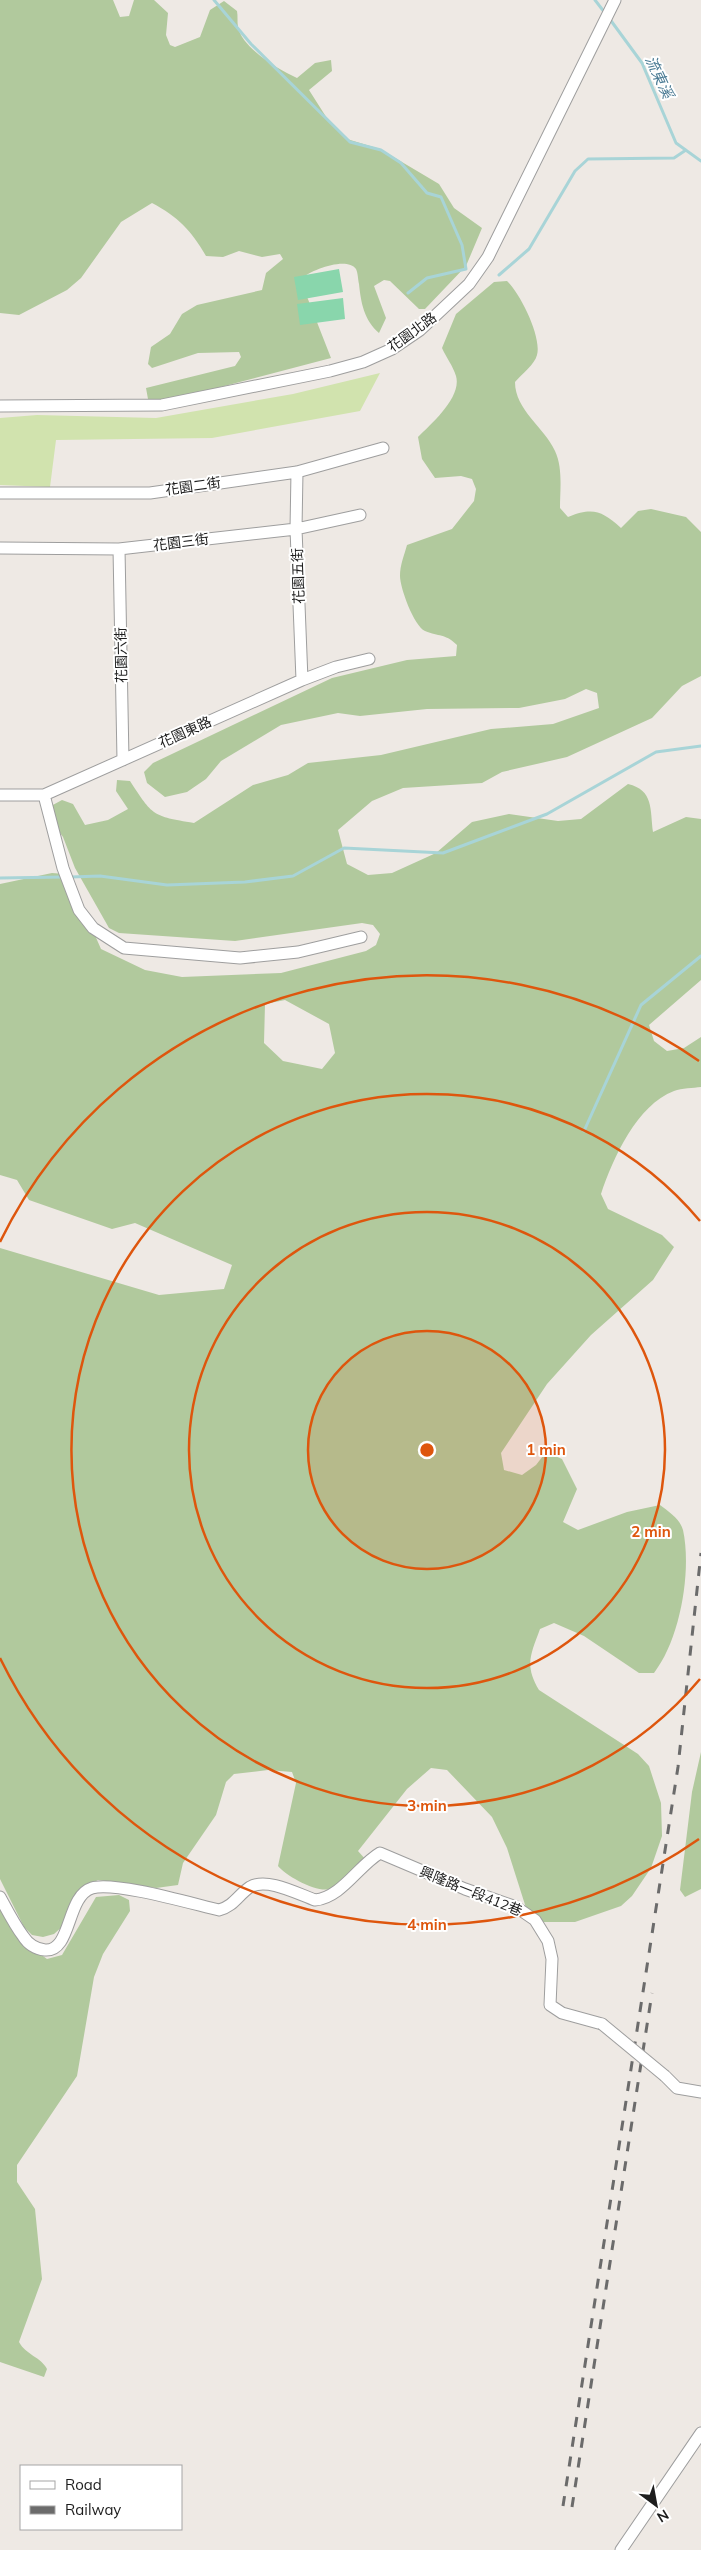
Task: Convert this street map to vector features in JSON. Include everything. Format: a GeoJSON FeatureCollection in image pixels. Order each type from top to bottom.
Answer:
{"type":"FeatureCollection","features":[{"type":"Feature","properties":{"kind":"street","name":"花園北路"},"geometry":{"type":"LineString","coordinates":[[0,406],[162,405],[330,371],[363,362],[392,349],[420,330],[446,307],[469,284],[488,257],[615,0]]}},
{"type":"Feature","properties":{"kind":"street","name":"花園二街"},"geometry":{"type":"LineString","coordinates":[[0,493],[150,493],[297,472],[383,448]]}},
{"type":"Feature","properties":{"kind":"street","name":"花園五街"},"geometry":{"type":"LineString","coordinates":[[297,472],[296,529],[302,680]]}},
{"type":"Feature","properties":{"kind":"street","name":"花園三街"},"geometry":{"type":"LineString","coordinates":[[0,548],[119,550],[296,529],[360,515]]}},
{"type":"Feature","properties":{"kind":"street","name":"花園六街"},"geometry":{"type":"LineString","coordinates":[[119,550],[123,760]]}},
{"type":"Feature","properties":{"kind":"street","name":"花園東路"},"geometry":{"type":"LineString","coordinates":[[0,795],[44,795],[302,680],[336,667],[369,659]]}},
{"type":"Feature","properties":{"kind":"street"},"geometry":{"type":"LineString","coordinates":[[44,795],[63,868],[79,910],[93,928],[124,948],[240,958],[298,952],[361,937]]}},
{"type":"Feature","properties":{"kind":"street","name":"興隆路一段412巷"},"geometry":{"type":"LineString","coordinates":[[0,1897],[24,1938],[38,1950],[50,1950],[58,1945],[78,1900],[90,1888],[100,1886],[152,1893],[219,1910],[229,1908],[251,1887],[267,1884],[315,1900],[322,1899],[336,1891],[380,1853],[527,1913],[535,1920],[548,1941],[552,1960],[550,2006],[562,2013],[602,2024],[677,2088],[701,2092]]}},
{"type":"Feature","properties":{"kind":"street"},"geometry":{"type":"LineString","coordinates":[[621,2550],[701,2433]]}},
{"type":"Feature","properties":{"kind":"green space"},"geometry":{"type":"Polygon","coordinates":[[[0,0],[113,0],[120,17],[129,16],[134,0],[154,0],[168,13],[166,35],[170,45],[175,47],[200,37],[210,10],[224,1],[237,11],[238,27],[246,43],[281,70],[297,78],[315,63],[331,60],[332,71],[309,90],[330,123],[347,139],[380,149],[439,184],[454,208],[482,228],[466,266],[425,309],[419,309],[390,281],[384,280],[374,286],[386,318],[379,333],[370,323],[364,311],[356,269],[351,265],[337,264],[313,271],[302,278],[304,289],[331,358],[167,401],[148,399],[146,388],[235,366],[241,357],[239,352],[198,353],[152,368],[148,364],[151,347],[170,334],[182,314],[197,305],[262,290],[266,273],[283,259],[280,254],[262,257],[239,251],[223,257],[206,256],[183,225],[152,203],[121,222],[81,278],[67,290],[19,315],[0,313],[0,0]]]}},
{"type":"Feature","properties":{"kind":"green space"},"geometry":{"type":"Polygon","coordinates":[[[339,269],[343,292],[298,300],[294,277],[339,269]]]}},
{"type":"Feature","properties":{"kind":"green space"},"geometry":{"type":"Polygon","coordinates":[[[507,281],[524,305],[533,327],[538,347],[537,355],[531,366],[515,382],[516,392],[525,410],[550,442],[558,458],[560,508],[568,517],[584,512],[597,512],[621,528],[638,511],[651,509],[686,517],[701,532],[701,676],[682,686],[652,718],[567,757],[502,772],[482,783],[403,788],[372,801],[338,830],[347,864],[368,875],[392,873],[436,853],[472,822],[509,814],[558,821],[581,819],[628,784],[636,787],[647,796],[651,809],[653,832],[686,817],[701,819],[701,980],[649,1025],[654,1041],[667,1051],[684,1048],[701,1037],[701,1087],[674,1091],[661,1098],[649,1108],[628,1134],[612,1165],[601,1194],[608,1209],[662,1235],[674,1247],[653,1280],[591,1335],[547,1384],[501,1453],[504,1470],[522,1475],[536,1465],[546,1452],[562,1459],[577,1489],[563,1522],[578,1530],[627,1512],[660,1505],[674,1516],[682,1526],[686,1565],[682,1604],[671,1642],[654,1673],[639,1673],[584,1636],[554,1623],[540,1629],[530,1660],[534,1681],[539,1690],[638,1754],[649,1766],[661,1803],[662,1836],[651,1868],[632,1896],[621,1906],[575,1922],[543,1922],[527,1911],[507,1848],[492,1817],[447,1770],[431,1768],[407,1789],[358,1851],[366,1860],[363,1864],[346,1881],[324,1890],[302,1883],[278,1866],[296,1783],[292,1772],[268,1770],[234,1774],[226,1782],[216,1815],[183,1863],[178,1885],[156,1888],[98,1880],[86,1886],[63,1926],[54,1934],[43,1937],[32,1935],[24,1927],[0,1879],[0,1248],[159,1295],[224,1289],[232,1265],[135,1223],[112,1229],[29,1200],[17,1180],[0,1175],[0,884],[52,873],[65,874],[72,883],[101,949],[145,970],[182,977],[281,973],[366,951],[376,945],[380,934],[373,925],[362,923],[235,941],[119,933],[109,928],[75,868],[63,837],[50,819],[51,806],[62,800],[73,804],[85,825],[108,820],[128,809],[116,791],[117,780],[130,781],[149,808],[161,816],[194,823],[253,785],[288,775],[308,763],[381,755],[491,729],[553,724],[599,708],[597,693],[586,689],[565,699],[519,708],[427,709],[360,716],[338,713],[281,725],[221,761],[206,779],[187,792],[165,797],[147,783],[144,772],[153,763],[332,678],[407,660],[456,656],[457,645],[453,641],[425,631],[416,622],[405,597],[400,572],[407,545],[452,529],[474,501],[476,489],[472,479],[461,476],[435,478],[422,459],[418,437],[445,409],[455,392],[456,376],[442,348],[456,314],[494,282],[507,281]],[[285,1000],[265,1004],[264,1043],[283,1061],[322,1069],[335,1053],[329,1024],[285,1000]]]}},
{"type":"Feature","properties":{"kind":"green space"},"geometry":{"type":"Polygon","coordinates":[[[343,298],[345,319],[300,325],[297,304],[343,298]]]}},
{"type":"Feature","properties":{"kind":"green space"},"geometry":{"type":"Polygon","coordinates":[[[380,373],[360,411],[212,438],[56,440],[50,487],[0,485],[0,418],[37,415],[156,418],[293,394],[380,373]]]}},
{"type":"Feature","properties":{"kind":"green space"},"geometry":{"type":"Polygon","coordinates":[[[701,1752],[701,1889],[685,1897],[680,1890],[692,1792],[701,1752]]]}},
{"type":"Feature","properties":{"kind":"green space"},"geometry":{"type":"Polygon","coordinates":[[[119,1895],[129,1900],[130,1911],[103,1954],[94,1977],[77,2076],[17,2165],[17,2182],[35,2209],[42,2279],[19,2342],[25,2350],[47,2369],[44,2377],[0,2362],[0,1905],[28,1945],[47,1959],[62,1955],[96,1897],[119,1895]]]}},
{"type":"Feature","properties":{"kind":"waterway"},"geometry":{"type":"LineString","coordinates":[[214,0],[251,44],[350,142],[381,150],[401,163],[427,193],[441,197],[462,245],[466,269],[427,278],[408,293]]}},
{"type":"Feature","properties":{"kind":"waterway","name":"流東溪"},"geometry":{"type":"LineString","coordinates":[[595,0],[605,13]]}},
{"type":"Feature","properties":{"kind":"waterway","name":"流東溪"},"geometry":{"type":"LineString","coordinates":[[609,18],[642,63],[676,143],[701,161]]}},
{"type":"Feature","properties":{"kind":"waterway"},"geometry":{"type":"LineString","coordinates":[[499,275],[529,249],[575,171],[588,159],[674,158],[686,150]]}},
{"type":"Feature","properties":{"kind":"waterway"},"geometry":{"type":"LineString","coordinates":[[71,877],[100,876],[167,885],[245,882],[293,876],[344,848],[443,853],[547,814],[656,752],[701,746]]}},
{"type":"Feature","properties":{"kind":"waterway"},"geometry":{"type":"LineString","coordinates":[[0,878],[64,877]]}},
{"type":"Feature","properties":{"kind":"waterway"},"geometry":{"type":"LineString","coordinates":[[584,1131],[641,1005],[701,956]]}},
{"type":"Feature","properties":{"kind":"railway"},"geometry":{"type":"LineString","coordinates":[[563,2506],[678,1767],[701,1553]]}},
{"type":"Feature","properties":{"kind":"railway"},"geometry":{"type":"LineString","coordinates":[[572,2507],[652,1993]]}}]}
